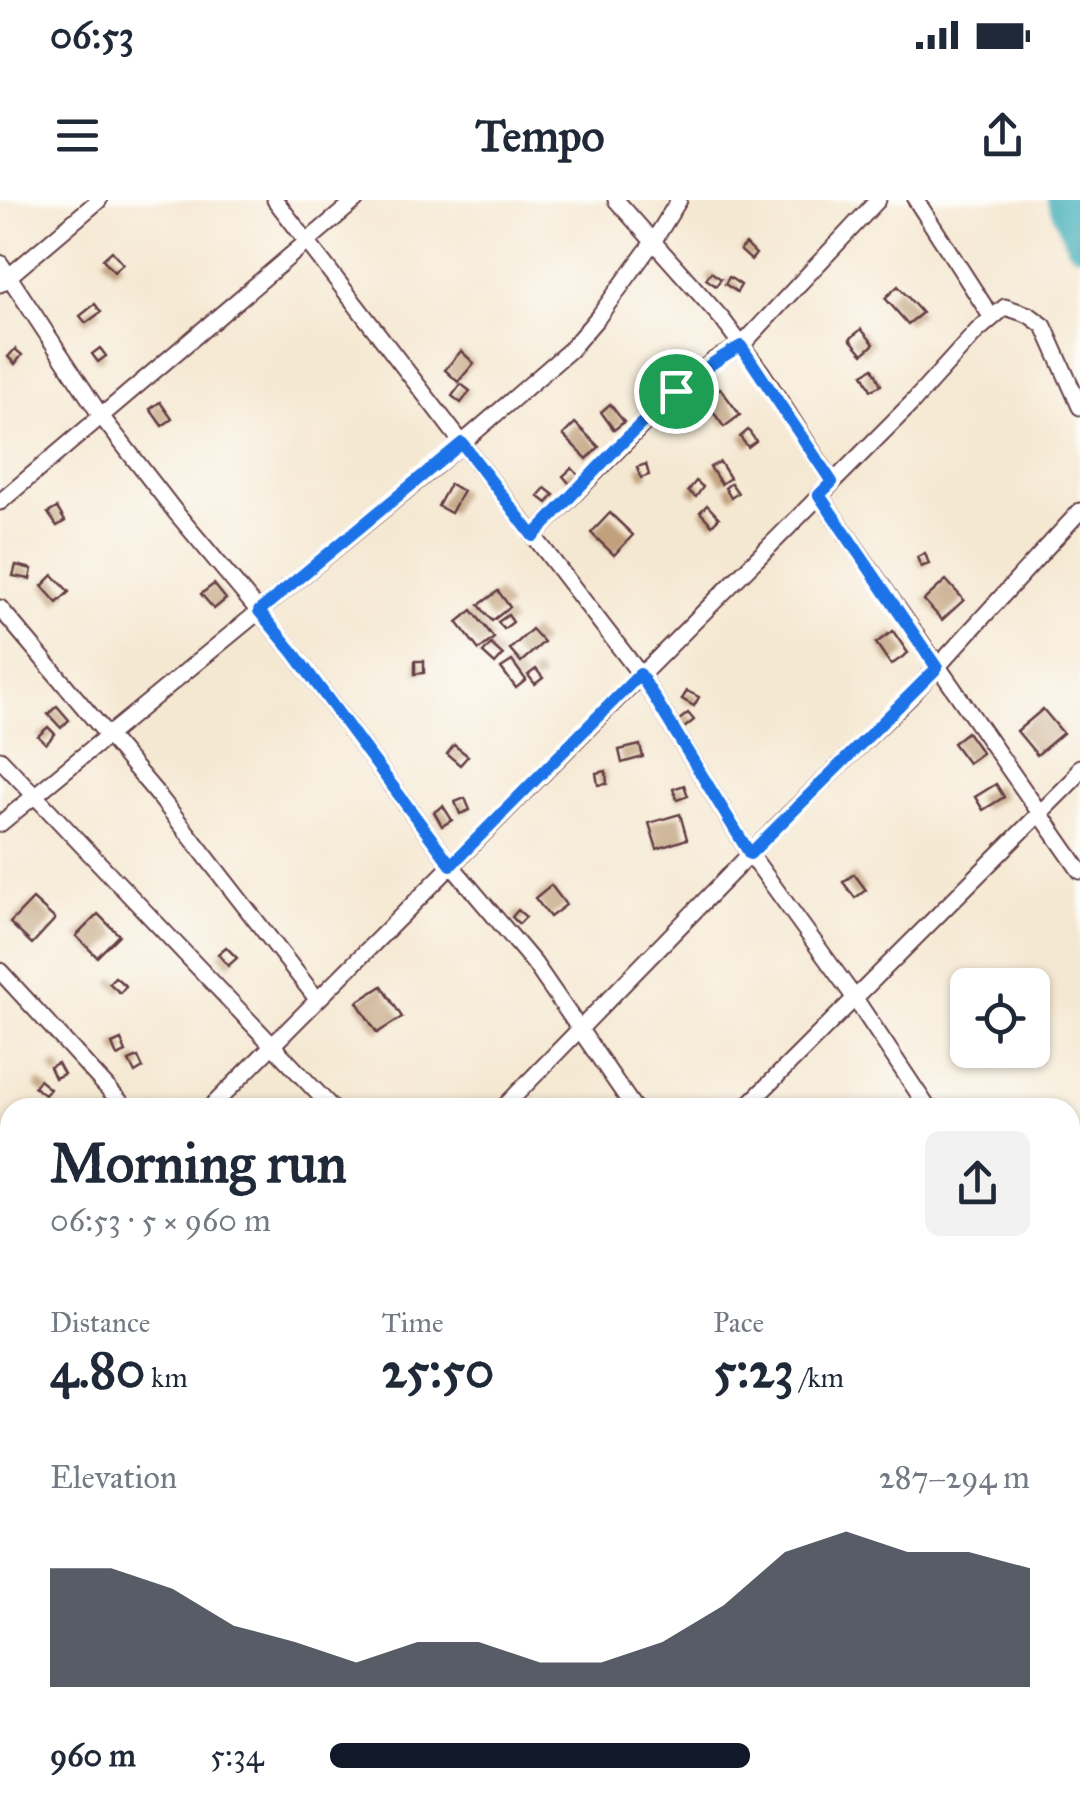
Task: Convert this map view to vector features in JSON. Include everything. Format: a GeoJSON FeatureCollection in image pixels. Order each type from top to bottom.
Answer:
{"type":"FeatureCollection","features":[{"type":"Feature","properties":{"kind":"street"},"geometry":{"type":"LineString","coordinates":[[99,200],[3,274],[101,416],[293,652],[451,865],[534,963],[627,1098]]}},
{"type":"Feature","properties":{"kind":"street"},"geometry":{"type":"LineString","coordinates":[[275,200],[640,674],[750,854],[855,998],[921,1098]]}},
{"type":"Feature","properties":{"kind":"street"},"geometry":{"type":"LineString","coordinates":[[0,502],[356,200]]}},
{"type":"Feature","properties":{"kind":"street"},"geometry":{"type":"LineString","coordinates":[[616,200],[722,318],[832,482]]}},
{"type":"Feature","properties":{"kind":"street"},"geometry":{"type":"LineString","coordinates":[[0,824],[570,350],[600,316],[679,200]]}},
{"type":"Feature","properties":{"kind":"street"},"geometry":{"type":"LineString","coordinates":[[533,536],[676,391],[714,360],[741,346],[878,200]]}},
{"type":"Feature","properties":{"kind":"street"},"geometry":{"type":"LineString","coordinates":[[916,200],[998,312],[1029,315],[1044,326],[1080,408]]}},
{"type":"Feature","properties":{"kind":"street"},"geometry":{"type":"LineString","coordinates":[[220,1098],[998,312]]}},
{"type":"Feature","properties":{"kind":"street"},"geometry":{"type":"LineString","coordinates":[[819,495],[1080,870]]}},
{"type":"Feature","properties":{"kind":"street"},"geometry":{"type":"LineString","coordinates":[[513,1098],[937,668],[1080,511]]}},
{"type":"Feature","properties":{"kind":"street"},"geometry":{"type":"LineString","coordinates":[[0,608],[108,736],[317,999]]}},
{"type":"Feature","properties":{"kind":"street"},"geometry":{"type":"LineString","coordinates":[[0,759],[322,1098]]}},
{"type":"Feature","properties":{"kind":"street"},"geometry":{"type":"LineString","coordinates":[[755,1098],[1073,780],[1080,768]]}},
{"type":"Feature","properties":{"kind":"street"},"geometry":{"type":"LineString","coordinates":[[0,971],[117,1098]]}},
{"type":"Feature","properties":{"kind":"building"},"geometry":{"type":"Polygon","coordinates":[[[746,244],[756,254],[751,260],[740,250],[746,244]]]}},
{"type":"Feature","properties":{"kind":"building"},"geometry":{"type":"Polygon","coordinates":[[[112,251],[123,264],[114,272],[103,259],[112,251]]]}},
{"type":"Feature","properties":{"kind":"building"},"geometry":{"type":"Polygon","coordinates":[[[711,272],[721,279],[716,286],[706,279],[711,272]]]}},
{"type":"Feature","properties":{"kind":"building"},"geometry":{"type":"Polygon","coordinates":[[[729,277],[741,285],[737,292],[725,284],[729,277]]]}},
{"type":"Feature","properties":{"kind":"building"},"geometry":{"type":"Polygon","coordinates":[[[898,286],[922,313],[908,324],[885,298],[898,286]]]}},
{"type":"Feature","properties":{"kind":"building"},"geometry":{"type":"Polygon","coordinates":[[[95,304],[101,312],[86,323],[80,316],[95,304]]]}},
{"type":"Feature","properties":{"kind":"building"},"geometry":{"type":"Polygon","coordinates":[[[861,329],[874,344],[863,354],[850,339],[861,329]]]}},
{"type":"Feature","properties":{"kind":"building"},"geometry":{"type":"Polygon","coordinates":[[[100,348],[106,356],[98,362],[92,354],[100,348]]]}},
{"type":"Feature","properties":{"kind":"building"},"geometry":{"type":"Polygon","coordinates":[[[15,349],[22,355],[15,364],[8,357],[15,349]]]}},
{"type":"Feature","properties":{"kind":"building"},"geometry":{"type":"Polygon","coordinates":[[[461,351],[474,363],[458,382],[445,370],[461,351]]]}},
{"type":"Feature","properties":{"kind":"building"},"geometry":{"type":"Polygon","coordinates":[[[873,368],[881,385],[871,390],[863,374],[873,368]]]}},
{"type":"Feature","properties":{"kind":"building"},"geometry":{"type":"Polygon","coordinates":[[[461,384],[470,391],[461,403],[452,396],[461,384]]]}},
{"type":"Feature","properties":{"kind":"building"},"geometry":{"type":"Polygon","coordinates":[[[720,388],[740,415],[724,427],[704,399],[720,388]]]}},
{"type":"Feature","properties":{"kind":"building"},"geometry":{"type":"Polygon","coordinates":[[[160,402],[172,419],[162,426],[150,409],[160,402]]]}},
{"type":"Feature","properties":{"kind":"building"},"geometry":{"type":"Polygon","coordinates":[[[610,404],[624,422],[614,430],[601,412],[610,404]]]}},
{"type":"Feature","properties":{"kind":"building"},"geometry":{"type":"Polygon","coordinates":[[[575,423],[599,447],[587,459],[563,435],[575,423]]]}},
{"type":"Feature","properties":{"kind":"building"},"geometry":{"type":"Polygon","coordinates":[[[748,430],[756,441],[748,447],[740,437],[748,430]]]}},
{"type":"Feature","properties":{"kind":"building"},"geometry":{"type":"Polygon","coordinates":[[[720,462],[730,478],[721,484],[710,467],[720,462]]]}},
{"type":"Feature","properties":{"kind":"building"},"geometry":{"type":"Polygon","coordinates":[[[646,464],[649,475],[641,478],[637,467],[646,464]]]}},
{"type":"Feature","properties":{"kind":"building"},"geometry":{"type":"Polygon","coordinates":[[[572,468],[579,476],[570,484],[563,476],[572,468]]]}},
{"type":"Feature","properties":{"kind":"building"},"geometry":{"type":"Polygon","coordinates":[[[696,481],[703,487],[696,497],[688,491],[696,481]]]}},
{"type":"Feature","properties":{"kind":"building"},"geometry":{"type":"Polygon","coordinates":[[[731,483],[738,493],[731,498],[725,488],[731,483]]]}},
{"type":"Feature","properties":{"kind":"building"},"geometry":{"type":"Polygon","coordinates":[[[450,484],[463,491],[451,513],[438,506],[450,484]]]}},
{"type":"Feature","properties":{"kind":"building"},"geometry":{"type":"Polygon","coordinates":[[[545,488],[554,495],[547,503],[538,496],[545,488]]]}},
{"type":"Feature","properties":{"kind":"building"},"geometry":{"type":"Polygon","coordinates":[[[707,505],[719,518],[712,525],[700,512],[707,505]]]}},
{"type":"Feature","properties":{"kind":"building"},"geometry":{"type":"Polygon","coordinates":[[[57,508],[65,521],[57,526],[48,513],[57,508]]]}},
{"type":"Feature","properties":{"kind":"building"},"geometry":{"type":"Polygon","coordinates":[[[610,513],[633,535],[614,555],[591,533],[610,513]]]}},
{"type":"Feature","properties":{"kind":"building"},"geometry":{"type":"Polygon","coordinates":[[[925,553],[929,564],[921,567],[917,557],[925,553]]]}},
{"type":"Feature","properties":{"kind":"building"},"geometry":{"type":"Polygon","coordinates":[[[16,565],[32,569],[30,579],[13,576],[16,565]]]}},
{"type":"Feature","properties":{"kind":"building"},"geometry":{"type":"Polygon","coordinates":[[[53,575],[69,592],[57,603],[42,586],[53,575]]]}},
{"type":"Feature","properties":{"kind":"building"},"geometry":{"type":"Polygon","coordinates":[[[946,580],[964,600],[942,620],[924,600],[946,580]]]}},
{"type":"Feature","properties":{"kind":"building"},"geometry":{"type":"Polygon","coordinates":[[[214,584],[226,599],[214,609],[201,594],[214,584]]]}},
{"type":"Feature","properties":{"kind":"building"},"geometry":{"type":"Polygon","coordinates":[[[498,591],[510,607],[492,621],[479,605],[498,591]]]}},
{"type":"Feature","properties":{"kind":"building"},"geometry":{"type":"Polygon","coordinates":[[[472,610],[494,638],[479,650],[457,622],[472,610]]]}},
{"type":"Feature","properties":{"kind":"building"},"geometry":{"type":"Polygon","coordinates":[[[508,615],[513,622],[504,629],[498,622],[508,615]]]}},
{"type":"Feature","properties":{"kind":"building"},"geometry":{"type":"Polygon","coordinates":[[[532,629],[544,642],[521,662],[510,649],[532,629]]]}},
{"type":"Feature","properties":{"kind":"building"},"geometry":{"type":"Polygon","coordinates":[[[893,631],[908,653],[891,665],[876,643],[893,631]]]}},
{"type":"Feature","properties":{"kind":"building"},"geometry":{"type":"Polygon","coordinates":[[[491,644],[503,655],[495,664],[483,653],[491,644]]]}},
{"type":"Feature","properties":{"kind":"building"},"geometry":{"type":"Polygon","coordinates":[[[415,661],[424,661],[424,673],[415,674],[415,661]]]}},
{"type":"Feature","properties":{"kind":"building"},"geometry":{"type":"Polygon","coordinates":[[[512,661],[526,680],[516,688],[501,668],[512,661]]]}},
{"type":"Feature","properties":{"kind":"building"},"geometry":{"type":"Polygon","coordinates":[[[536,669],[543,678],[535,684],[528,675],[536,669]]]}},
{"type":"Feature","properties":{"kind":"building"},"geometry":{"type":"Polygon","coordinates":[[[687,691],[699,697],[694,706],[682,699],[687,691]]]}},
{"type":"Feature","properties":{"kind":"building"},"geometry":{"type":"Polygon","coordinates":[[[57,706],[69,720],[61,728],[48,714],[57,706]]]}},
{"type":"Feature","properties":{"kind":"building"},"geometry":{"type":"Polygon","coordinates":[[[1043,709],[1063,733],[1037,755],[1017,731],[1043,709]]]}},
{"type":"Feature","properties":{"kind":"building"},"geometry":{"type":"Polygon","coordinates":[[[688,713],[694,720],[684,728],[678,721],[688,713]]]}},
{"type":"Feature","properties":{"kind":"building"},"geometry":{"type":"Polygon","coordinates":[[[48,727],[55,734],[46,744],[38,736],[48,727]]]}},
{"type":"Feature","properties":{"kind":"building"},"geometry":{"type":"Polygon","coordinates":[[[967,732],[982,753],[968,763],[953,743],[967,732]]]}},
{"type":"Feature","properties":{"kind":"building"},"geometry":{"type":"Polygon","coordinates":[[[454,745],[468,756],[460,765],[447,754],[454,745]]]}},
{"type":"Feature","properties":{"kind":"building"},"geometry":{"type":"Polygon","coordinates":[[[640,745],[643,757],[622,763],[619,750],[640,745]]]}},
{"type":"Feature","properties":{"kind":"building"},"geometry":{"type":"Polygon","coordinates":[[[606,771],[607,784],[598,785],[596,773],[606,771]]]}},
{"type":"Feature","properties":{"kind":"building"},"geometry":{"type":"Polygon","coordinates":[[[996,784],[1004,797],[983,810],[975,797],[996,784]]]}},
{"type":"Feature","properties":{"kind":"building"},"geometry":{"type":"Polygon","coordinates":[[[684,785],[688,796],[677,800],[673,789],[684,785]]]}},
{"type":"Feature","properties":{"kind":"building"},"geometry":{"type":"Polygon","coordinates":[[[465,798],[470,810],[460,814],[455,802],[465,798]]]}},
{"type":"Feature","properties":{"kind":"building"},"geometry":{"type":"Polygon","coordinates":[[[443,806],[452,820],[442,826],[434,812],[443,806]]]}},
{"type":"Feature","properties":{"kind":"building"},"geometry":{"type":"Polygon","coordinates":[[[680,814],[687,839],[657,849],[649,823],[680,814]]]}},
{"type":"Feature","properties":{"kind":"building"},"geometry":{"type":"Polygon","coordinates":[[[854,874],[866,890],[855,898],[843,882],[854,874]]]}},
{"type":"Feature","properties":{"kind":"building"},"geometry":{"type":"Polygon","coordinates":[[[551,885],[566,905],[550,917],[535,898],[551,885]]]}},
{"type":"Feature","properties":{"kind":"building"},"geometry":{"type":"Polygon","coordinates":[[[33,899],[55,919],[32,944],[10,923],[33,899]]]}},
{"type":"Feature","properties":{"kind":"building"},"geometry":{"type":"Polygon","coordinates":[[[518,910],[526,917],[519,924],[512,917],[518,910]]]}},
{"type":"Feature","properties":{"kind":"building"},"geometry":{"type":"Polygon","coordinates":[[[98,914],[119,935],[97,957],[76,936],[98,914]]]}},
{"type":"Feature","properties":{"kind":"building"},"geometry":{"type":"Polygon","coordinates":[[[226,947],[237,958],[228,966],[218,954],[226,947]]]}},
{"type":"Feature","properties":{"kind":"building"},"geometry":{"type":"Polygon","coordinates":[[[115,977],[126,986],[120,993],[109,983],[115,977]]]}},
{"type":"Feature","properties":{"kind":"building"},"geometry":{"type":"Polygon","coordinates":[[[382,986],[402,1017],[377,1033],[357,1002],[382,986]]]}},
{"type":"Feature","properties":{"kind":"building"},"geometry":{"type":"Polygon","coordinates":[[[121,1040],[126,1052],[117,1056],[112,1044],[121,1040]]]}},
{"type":"Feature","properties":{"kind":"building"},"geometry":{"type":"Polygon","coordinates":[[[138,1057],[143,1068],[135,1073],[129,1061],[138,1057]]]}},
{"type":"Feature","properties":{"kind":"building"},"geometry":{"type":"Polygon","coordinates":[[[58,1063],[64,1074],[55,1078],[50,1067],[58,1063]]]}},
{"type":"Feature","properties":{"kind":"building"},"geometry":{"type":"Polygon","coordinates":[[[39,1080],[50,1089],[45,1095],[34,1087],[39,1080]]]}},
{"type":"Feature","properties":{"kind":"waterway"},"geometry":{"type":"LineString","coordinates":[[1061,200],[1080,243]]}},
{"type":"Feature","properties":{"kind":"route"},"geometry":{"type":"LineString","coordinates":[[741,346],[832,482],[819,495],[937,668],[750,854],[640,674],[451,865],[259,611],[462,443],[533,536],[676,391],[714,360],[741,346]]}}]}
